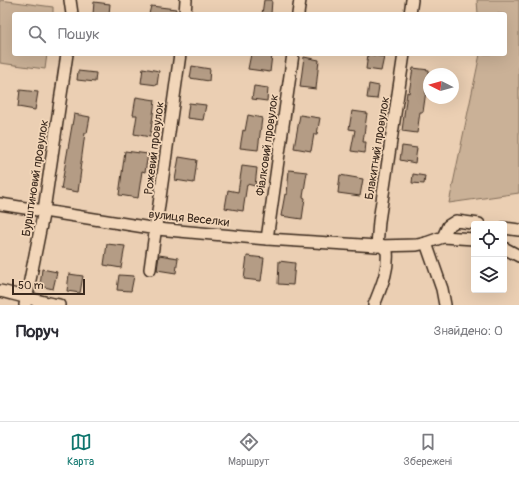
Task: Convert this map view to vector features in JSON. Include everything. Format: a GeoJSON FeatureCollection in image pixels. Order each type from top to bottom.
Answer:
{"type":"FeatureCollection","features":[{"type":"Feature","properties":{"kind":"street"},"geometry":{"type":"LineString","coordinates":[[70,0],[72,12]]}},
{"type":"Feature","properties":{"kind":"street"},"geometry":{"type":"LineString","coordinates":[[185,12],[186,0]]}},
{"type":"Feature","properties":{"kind":"street"},"geometry":{"type":"LineString","coordinates":[[298,12],[300,0]]}},
{"type":"Feature","properties":{"kind":"street"},"geometry":{"type":"LineString","coordinates":[[410,12],[412,0]]}},
{"type":"Feature","properties":{"kind":"street","name":"Бурштиновий провулок"},"geometry":{"type":"LineString","coordinates":[[26,301],[44,210],[67,56]]}},
{"type":"Feature","properties":{"kind":"street","name":"Рожевий провулок"},"geometry":{"type":"LineString","coordinates":[[150,269],[157,228],[180,56]]}},
{"type":"Feature","properties":{"kind":"street","name":"Фіалковий провулок"},"geometry":{"type":"LineString","coordinates":[[267,239],[293,56]]}},
{"type":"Feature","properties":{"kind":"street","name":"Блакитний провулок"},"geometry":{"type":"LineString","coordinates":[[379,245],[379,221],[404,56]]}},
{"type":"Feature","properties":{"kind":"street","name":"вулиця Веселки"},"geometry":{"type":"LineString","coordinates":[[0,204],[157,228],[267,239],[379,245],[426,243],[443,237]]}},
{"type":"Feature","properties":{"kind":"street"},"geometry":{"type":"LineString","coordinates":[[471,223],[456,221],[448,226],[443,237],[471,239]]}},
{"type":"Feature","properties":{"kind":"street"},"geometry":{"type":"LineString","coordinates":[[507,228],[519,230]]}},
{"type":"Feature","properties":{"kind":"street"},"geometry":{"type":"LineString","coordinates":[[426,243],[442,289],[445,305]]}},
{"type":"Feature","properties":{"kind":"street"},"geometry":{"type":"LineString","coordinates":[[374,305],[385,278],[387,266],[387,251],[379,245]]}},
{"type":"Feature","properties":{"kind":"street"},"geometry":{"type":"LineString","coordinates":[[507,250],[519,256]]}},
{"type":"Feature","properties":{"kind":"street"},"geometry":{"type":"LineString","coordinates":[[0,291],[26,301],[59,305]]}},
{"type":"Feature","properties":{"kind":"shaded area"},"geometry":{"type":"Polygon","coordinates":[[[0,0],[53,7],[53,12],[12,12],[12,56],[47,56],[45,69],[0,63],[0,0]]]}},
{"type":"Feature","properties":{"kind":"shaded area"},"geometry":{"type":"Polygon","coordinates":[[[477,0],[519,0],[519,193],[449,203],[480,56],[507,56],[507,12],[478,12],[477,0]]]}},
{"type":"Feature","properties":{"kind":"building"},"geometry":{"type":"Polygon","coordinates":[[[264,0],[272,0],[271,12],[262,12],[264,0]]]}},
{"type":"Feature","properties":{"kind":"building"},"geometry":{"type":"Polygon","coordinates":[[[94,2],[110,4],[109,12],[93,12],[94,2]]]}},
{"type":"Feature","properties":{"kind":"building"},"geometry":{"type":"Polygon","coordinates":[[[151,6],[176,9],[175,12],[150,12],[151,6]]]}},
{"type":"Feature","properties":{"kind":"building"},"geometry":{"type":"Polygon","coordinates":[[[251,56],[272,56],[270,72],[248,69],[251,56]]]}},
{"type":"Feature","properties":{"kind":"building"},"geometry":{"type":"Polygon","coordinates":[[[368,56],[384,57],[381,71],[366,69],[368,56]]]}},
{"type":"Feature","properties":{"kind":"building"},"geometry":{"type":"Polygon","coordinates":[[[304,57],[319,60],[316,89],[300,87],[304,57]]]}},
{"type":"Feature","properties":{"kind":"building"},"geometry":{"type":"Polygon","coordinates":[[[192,66],[210,69],[209,81],[190,78],[192,66]]]}},
{"type":"Feature","properties":{"kind":"building"},"geometry":{"type":"Polygon","coordinates":[[[143,68],[159,71],[157,85],[141,83],[143,68]]]}},
{"type":"Feature","properties":{"kind":"building"},"geometry":{"type":"Polygon","coordinates":[[[413,68],[423,69],[424,104],[423,112],[420,112],[417,133],[402,131],[407,92],[409,93],[413,68]]]}},
{"type":"Feature","properties":{"kind":"building"},"geometry":{"type":"Polygon","coordinates":[[[78,71],[96,73],[95,82],[77,80],[78,71]]]}},
{"type":"Feature","properties":{"kind":"building"},"geometry":{"type":"Polygon","coordinates":[[[369,84],[379,86],[377,99],[367,98],[369,84]]]}},
{"type":"Feature","properties":{"kind":"building"},"geometry":{"type":"Polygon","coordinates":[[[254,86],[268,88],[267,101],[252,99],[254,86]]]}},
{"type":"Feature","properties":{"kind":"building"},"geometry":{"type":"Polygon","coordinates":[[[20,90],[38,92],[35,110],[18,107],[20,90]]]}},
{"type":"Feature","properties":{"kind":"building"},"geometry":{"type":"Polygon","coordinates":[[[136,97],[155,100],[150,137],[134,134],[137,115],[133,115],[136,97]]]}},
{"type":"Feature","properties":{"kind":"building"},"geometry":{"type":"Polygon","coordinates":[[[189,103],[206,105],[203,120],[187,118],[189,103]]]}},
{"type":"Feature","properties":{"kind":"building"},"geometry":{"type":"Polygon","coordinates":[[[352,111],[367,113],[363,142],[366,142],[365,153],[351,151],[355,130],[349,129],[352,111]]]}},
{"type":"Feature","properties":{"kind":"building"},"geometry":{"type":"Polygon","coordinates":[[[74,114],[90,117],[87,133],[85,133],[78,192],[61,189],[74,114]]]}},
{"type":"Feature","properties":{"kind":"building"},"geometry":{"type":"Polygon","coordinates":[[[248,115],[262,118],[258,150],[240,148],[243,130],[245,131],[248,115]]]}},
{"type":"Feature","properties":{"kind":"building"},"geometry":{"type":"Polygon","coordinates":[[[300,115],[320,118],[317,134],[314,134],[311,151],[294,148],[300,115]]]}},
{"type":"Feature","properties":{"kind":"building"},"geometry":{"type":"Polygon","coordinates":[[[402,146],[417,148],[415,163],[400,160],[402,146]]]}},
{"type":"Feature","properties":{"kind":"building"},"geometry":{"type":"Polygon","coordinates":[[[125,151],[148,154],[145,172],[142,171],[138,198],[119,195],[125,151]]]}},
{"type":"Feature","properties":{"kind":"building"},"geometry":{"type":"Polygon","coordinates":[[[179,157],[197,160],[194,183],[175,180],[179,157]]]}},
{"type":"Feature","properties":{"kind":"building"},"geometry":{"type":"Polygon","coordinates":[[[242,166],[257,168],[255,186],[247,184],[243,211],[225,208],[228,190],[238,192],[242,166]]]}},
{"type":"Feature","properties":{"kind":"building"},"geometry":{"type":"Polygon","coordinates":[[[289,170],[307,172],[303,197],[305,198],[302,219],[281,216],[285,194],[287,195],[289,170]]]}},
{"type":"Feature","properties":{"kind":"building"},"geometry":{"type":"Polygon","coordinates":[[[413,174],[425,176],[424,184],[412,183],[413,174]]]}},
{"type":"Feature","properties":{"kind":"building"},"geometry":{"type":"Polygon","coordinates":[[[340,175],[363,179],[360,196],[338,193],[340,175]]]}},
{"type":"Feature","properties":{"kind":"building"},"geometry":{"type":"Polygon","coordinates":[[[107,244],[125,246],[121,268],[104,265],[107,244]]]}},
{"type":"Feature","properties":{"kind":"building"},"geometry":{"type":"Polygon","coordinates":[[[159,255],[178,258],[176,273],[157,270],[159,255]]]}},
{"type":"Feature","properties":{"kind":"building"},"geometry":{"type":"Polygon","coordinates":[[[247,256],[264,258],[261,281],[244,279],[247,256]]]}},
{"type":"Feature","properties":{"kind":"building"},"geometry":{"type":"Polygon","coordinates":[[[279,261],[295,263],[293,285],[278,284],[279,261]]]}},
{"type":"Feature","properties":{"kind":"building"},"geometry":{"type":"Polygon","coordinates":[[[42,269],[57,272],[53,289],[40,286],[42,269]]]}},
{"type":"Feature","properties":{"kind":"building"},"geometry":{"type":"Polygon","coordinates":[[[69,274],[83,276],[80,293],[67,291],[69,274]]]}},
{"type":"Feature","properties":{"kind":"building"},"geometry":{"type":"Polygon","coordinates":[[[119,275],[134,276],[131,291],[117,290],[119,275]]]}}]}
